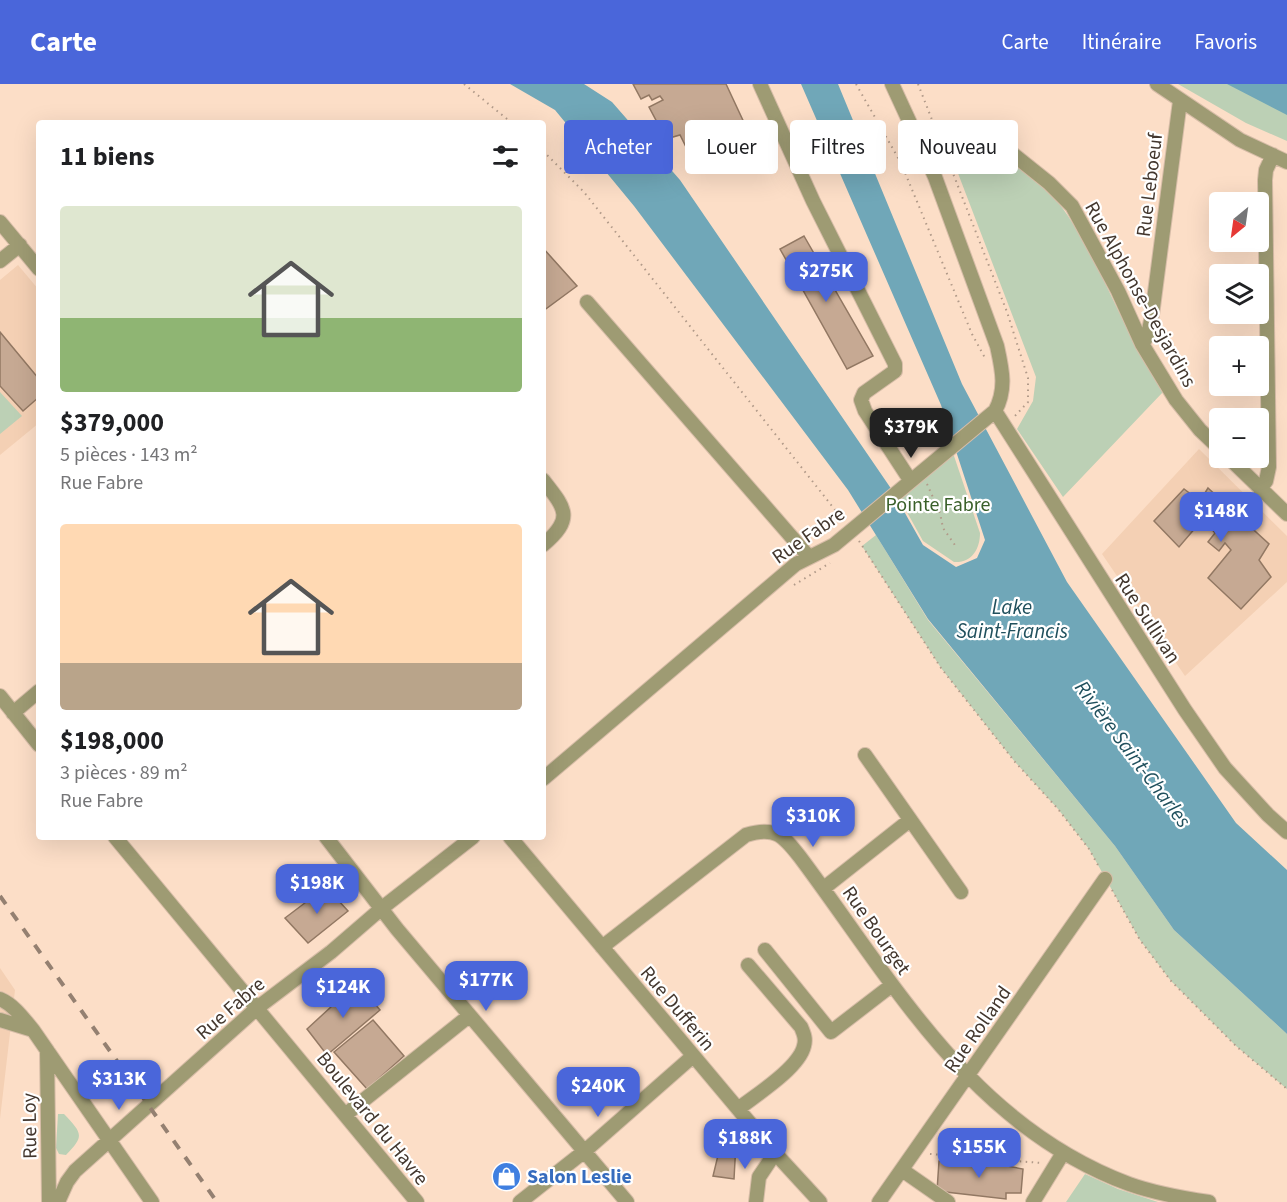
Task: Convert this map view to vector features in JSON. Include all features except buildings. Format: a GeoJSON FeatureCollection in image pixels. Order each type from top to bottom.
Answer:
{"type":"FeatureCollection","features":[{"type":"Feature","properties":{"kind":"street"},"geometry":{"type":"LineString","coordinates":[[760,84],[813,201],[895,364],[895,371],[864,393],[861,400],[865,411],[910,480]]}},
{"type":"Feature","properties":{"kind":"street"},"geometry":{"type":"LineString","coordinates":[[892,84],[909,120]]}},
{"type":"Feature","properties":{"kind":"street"},"geometry":{"type":"LineString","coordinates":[[1157,84],[1240,140],[1287,162]]}},
{"type":"Feature","properties":{"kind":"street","name":"Rue Leboeuf"},"geometry":{"type":"LineString","coordinates":[[1142,344],[1148,334],[1152,315],[1180,101]]}},
{"type":"Feature","properties":{"kind":"street"},"geometry":{"type":"LineString","coordinates":[[1260,489],[1266,481],[1269,467],[1265,180],[1266,170],[1273,155]]}},
{"type":"Feature","properties":{"kind":"street","name":"Rue Alphonse-Desjardins"},"geometry":{"type":"LineString","coordinates":[[1018,158],[1049,183],[1072,206],[1118,291],[1142,344],[1176,400],[1209,439]]}},
{"type":"Feature","properties":{"kind":"street"},"geometry":{"type":"LineString","coordinates":[[934,174],[997,346],[1004,390],[995,411]]}},
{"type":"Feature","properties":{"kind":"street"},"geometry":{"type":"LineString","coordinates":[[0,222],[36,265]]}},
{"type":"Feature","properties":{"kind":"street"},"geometry":{"type":"LineString","coordinates":[[0,261],[20,245]]}},
{"type":"Feature","properties":{"kind":"street"},"geometry":{"type":"LineString","coordinates":[[587,302],[809,557]]}},
{"type":"Feature","properties":{"kind":"street","name":"Rue Fabre"},"geometry":{"type":"LineString","coordinates":[[546,776],[796,564],[834,545],[897,490],[995,411]]}},
{"type":"Feature","properties":{"kind":"street","name":"Rue Sullivan"},"geometry":{"type":"LineString","coordinates":[[995,411],[1185,711],[1225,768],[1268,815],[1287,832]]}},
{"type":"Feature","properties":{"kind":"street"},"geometry":{"type":"LineString","coordinates":[[1238,468],[1287,514]]}},
{"type":"Feature","properties":{"kind":"street"},"geometry":{"type":"LineString","coordinates":[[546,484],[562,504],[564,517],[556,535],[546,543]]}},
{"type":"Feature","properties":{"kind":"street"},"geometry":{"type":"LineString","coordinates":[[13,714],[36,694]]}},
{"type":"Feature","properties":{"kind":"street"},"geometry":{"type":"LineString","coordinates":[[0,696],[36,741]]}},
{"type":"Feature","properties":{"kind":"street"},"geometry":{"type":"LineString","coordinates":[[865,754],[961,892]]}},
{"type":"Feature","properties":{"kind":"street"},"geometry":{"type":"LineString","coordinates":[[824,888],[910,820]]}},
{"type":"Feature","properties":{"kind":"street","name":"Rue Bourget"},"geometry":{"type":"LineString","coordinates":[[602,947],[746,835],[760,831],[773,832],[787,840],[824,888],[892,985],[942,1049],[968,1076],[1060,1158],[1131,1185],[1209,1202]]}},
{"type":"Feature","properties":{"kind":"street","name":"Boulevard du Havre"},"geometry":{"type":"LineString","coordinates":[[117,840],[417,1202]]}},
{"type":"Feature","properties":{"kind":"street"},"geometry":{"type":"LineString","coordinates":[[328,840],[469,1016],[627,1202]]}},
{"type":"Feature","properties":{"kind":"street","name":"Rue Fabre"},"geometry":{"type":"LineString","coordinates":[[58,1202],[67,1182],[110,1140],[257,1008],[331,952],[382,908],[468,840]]}},
{"type":"Feature","properties":{"kind":"street","name":"Rue Dufferin"},"geometry":{"type":"LineString","coordinates":[[513,840],[775,1153],[820,1202]]}},
{"type":"Feature","properties":{"kind":"street","name":"Rue Rolland"},"geometry":{"type":"LineString","coordinates":[[879,1202],[1105,879]]}},
{"type":"Feature","properties":{"kind":"street"},"geometry":{"type":"LineString","coordinates":[[765,950],[831,1032],[892,985]]}},
{"type":"Feature","properties":{"kind":"street"},"geometry":{"type":"LineString","coordinates":[[738,1109],[791,1066],[804,1047],[806,1038],[801,1027],[748,966]]}},
{"type":"Feature","properties":{"kind":"street"},"geometry":{"type":"LineString","coordinates":[[0,999],[20,1014],[33,1030],[152,1202]]}},
{"type":"Feature","properties":{"kind":"street"},"geometry":{"type":"LineString","coordinates":[[345,1115],[469,1016]]}},
{"type":"Feature","properties":{"kind":"street"},"geometry":{"type":"LineString","coordinates":[[0,1020],[33,1030]]}},
{"type":"Feature","properties":{"kind":"street","name":"Rue Loy"},"geometry":{"type":"LineString","coordinates":[[47,1050],[49,1202]]}},
{"type":"Feature","properties":{"kind":"street"},"geometry":{"type":"LineString","coordinates":[[520,1202],[584,1152],[693,1056]]}},
{"type":"Feature","properties":{"kind":"street"},"geometry":{"type":"LineString","coordinates":[[756,1202],[759,1177],[775,1153]]}},
{"type":"Feature","properties":{"kind":"street"},"geometry":{"type":"LineString","coordinates":[[1033,1202],[1060,1158]]}},
{"type":"Feature","properties":{"kind":"street"},"geometry":{"type":"LineString","coordinates":[[902,1170],[948,1202]]}},
{"type":"Feature","properties":{"kind":"path"},"geometry":{"type":"LineString","coordinates":[[464,84],[508,120]]}},
{"type":"Feature","properties":{"kind":"path"},"geometry":{"type":"LineString","coordinates":[[856,84],[901,163],[972,334],[989,365]]}},
{"type":"Feature","properties":{"kind":"path"},"geometry":{"type":"LineString","coordinates":[[546,154],[606,218],[856,526],[941,668],[1015,762],[1058,809],[1089,849],[1140,940],[1171,981],[1236,1046],[1287,1089]]}},
{"type":"Feature","properties":{"kind":"path"},"geometry":{"type":"LineString","coordinates":[[921,471],[940,513],[943,528],[957,548]]}},
{"type":"Feature","properties":{"kind":"path"},"geometry":{"type":"LineString","coordinates":[[914,1152],[1060,1158]]}},
{"type":"Feature","properties":{"kind":"shaded area"},"geometry":{"type":"Polygon","coordinates":[[[18,265],[36,286],[36,425],[0,455],[0,280],[18,265]]]}},
{"type":"Feature","properties":{"kind":"shaded area"},"geometry":{"type":"Polygon","coordinates":[[[1199,449],[1209,459],[1209,468],[1218,468],[1287,536],[1287,582],[1185,676],[1102,554],[1199,449]]]}},
{"type":"Feature","properties":{"kind":"shaded area"},"geometry":{"type":"Polygon","coordinates":[[[0,968],[15,990],[0,1119],[0,968]]]}},
{"type":"Feature","properties":{"kind":"green space"},"geometry":{"type":"Polygon","coordinates":[[[1178,84],[1287,84],[1287,141],[1246,123],[1178,84]]]}},
{"type":"Feature","properties":{"kind":"green space"},"geometry":{"type":"Polygon","coordinates":[[[1018,165],[1040,182],[1073,224],[1163,392],[1063,497],[1017,429],[1033,401],[1036,377],[958,174],[1018,174],[1018,165]]]}},
{"type":"Feature","properties":{"kind":"green space"},"geometry":{"type":"Polygon","coordinates":[[[0,392],[22,416],[0,434],[0,392]]]}},
{"type":"Feature","properties":{"kind":"green space","name":"Pointe Fabre"},"geometry":{"type":"Polygon","coordinates":[[[952,450],[980,533],[974,554],[960,562],[954,562],[923,541],[898,496],[952,450]]]}},
{"type":"Feature","properties":{"kind":"green space"},"geometry":{"type":"Polygon","coordinates":[[[876,535],[928,620],[1115,846],[1174,930],[1287,1034],[1287,1089],[1236,1046],[1171,981],[1140,940],[1089,849],[1058,809],[1015,762],[941,668],[862,546],[876,535]]]}},
{"type":"Feature","properties":{"kind":"green space"},"geometry":{"type":"Polygon","coordinates":[[[58,1114],[64,1114],[79,1134],[76,1143],[66,1155],[59,1154],[56,1148],[58,1114]]]}},
{"type":"Feature","properties":{"kind":"green space"},"geometry":{"type":"Polygon","coordinates":[[[1085,1174],[1118,1189],[1158,1202],[1066,1202],[1085,1174]]]}},
{"type":"Feature","properties":{"kind":"water","name":"Lake Saint-Francis"},"geometry":{"type":"Polygon","coordinates":[[[510,84],[584,84],[612,102],[628,120],[564,121],[555,110],[510,84]]]}},
{"type":"Feature","properties":{"kind":"water","name":"Lake Saint-Francis"},"geometry":{"type":"Polygon","coordinates":[[[801,84],[838,84],[853,120],[817,120],[801,84]]]}},
{"type":"Feature","properties":{"kind":"water"},"geometry":{"type":"Polygon","coordinates":[[[1227,84],[1287,84],[1287,115],[1227,84]]]}},
{"type":"Feature","properties":{"kind":"water","name":"Lake Saint-Francis"},"geometry":{"type":"Polygon","coordinates":[[[673,172],[892,490],[923,545],[956,567],[977,558],[985,540],[941,405],[840,174],[875,174],[962,384],[1067,582],[1236,823],[1287,870],[1287,1034],[1174,930],[1115,846],[928,619],[848,490],[608,174],[673,174],[673,172]]]}},
{"type":"Feature","properties":{"kind":"railway"},"geometry":{"type":"LineString","coordinates":[[0,896],[217,1202]]}},
{"type":"Feature","properties":{"kind":"place","name":"Salon Leslie"},"geometry":{"type":"Point","coordinates":[506,1176]}},
{"type":"Feature","properties":{"kind":"water label","name":"Rivière Saint-Charles"},"geometry":{"type":"Point","coordinates":[1133,754]}}]}
